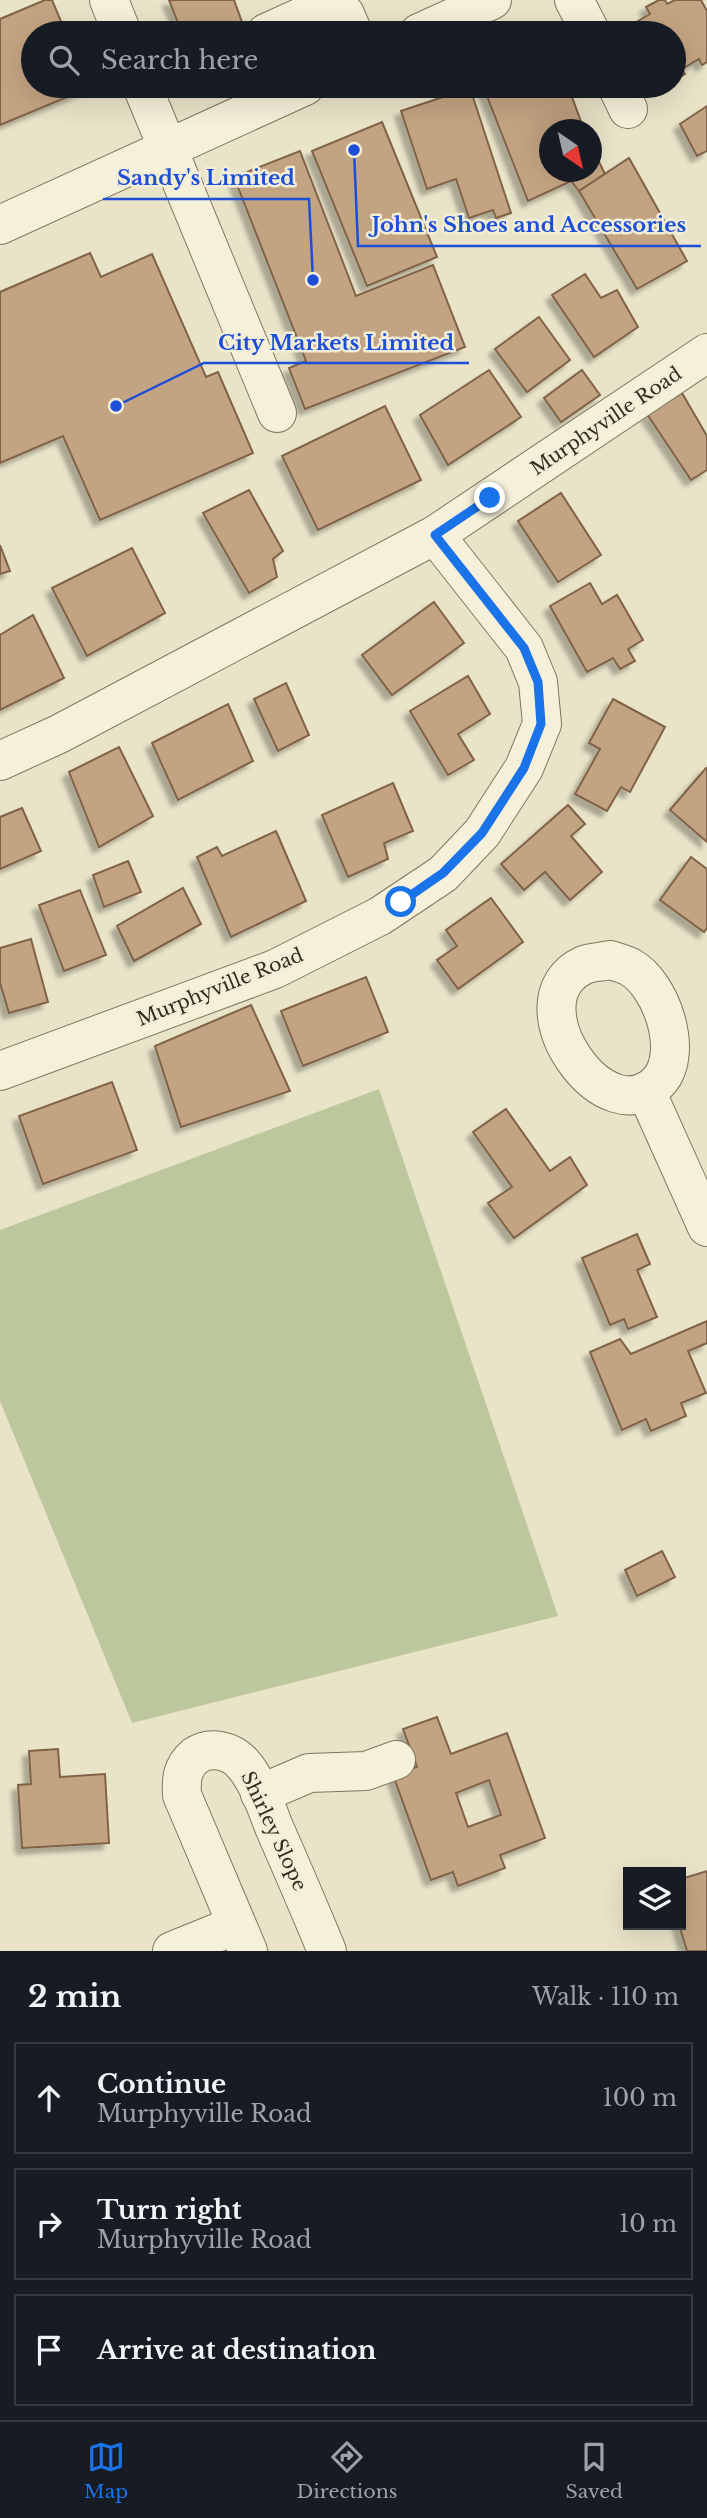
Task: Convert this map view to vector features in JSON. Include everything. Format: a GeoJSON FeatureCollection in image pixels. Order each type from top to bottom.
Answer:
{"type":"FeatureCollection","features":[{"type":"Feature","properties":{"kind":"street"},"geometry":{"type":"LineString","coordinates":[[109,0],[117,21]]}},
{"type":"Feature","properties":{"kind":"street"},"geometry":{"type":"LineString","coordinates":[[446,21],[492,0]]}},
{"type":"Feature","properties":{"kind":"street"},"geometry":{"type":"LineString","coordinates":[[574,0],[585,21]]}},
{"type":"Feature","properties":{"kind":"street"},"geometry":{"type":"LineString","coordinates":[[293,21],[332,4],[345,14],[348,21]]}},
{"type":"Feature","properties":{"kind":"street"},"geometry":{"type":"LineString","coordinates":[[148,98],[277,413]]}},
{"type":"Feature","properties":{"kind":"street"},"geometry":{"type":"LineString","coordinates":[[0,225],[278,98]]}},
{"type":"Feature","properties":{"kind":"street","name":"Murphyville Road"},"geometry":{"type":"LineString","coordinates":[[0,761],[59,734],[435,535],[707,353]]}},
{"type":"Feature","properties":{"kind":"street","name":"Murphyville Road"},"geometry":{"type":"LineString","coordinates":[[0,1071],[275,969],[380,916],[443,873],[482,833],[524,768],[541,724],[538,682],[524,648],[435,535]]}},
{"type":"Feature","properties":{"kind":"street"},"geometry":{"type":"LineString","coordinates":[[646,1091],[707,1227]]}},
{"type":"Feature","properties":{"kind":"street","name":"Shirley Slope"},"geometry":{"type":"LineString","coordinates":[[242,1938],[182,1795],[181,1778],[186,1765],[197,1755],[208,1751],[219,1750],[232,1754],[244,1765],[260,1794],[327,1951]]}},
{"type":"Feature","properties":{"kind":"street"},"geometry":{"type":"LineString","coordinates":[[260,1794],[309,1773],[366,1771],[396,1760]]}},
{"type":"Feature","properties":{"kind":"street"},"geometry":{"type":"LineString","coordinates":[[173,1951],[242,1938]]}},
{"type":"Feature","properties":{"kind":"green space"},"geometry":{"type":"Polygon","coordinates":[[[379,1089],[558,1616],[132,1723],[0,1401],[0,1230],[379,1089]]]}},
{"type":"Feature","properties":{"kind":"building"},"geometry":{"type":"Polygon","coordinates":[[[45,0],[52,0],[61,21],[21,21],[21,98],[65,98],[0,125],[0,19],[45,0]]]}},
{"type":"Feature","properties":{"kind":"building"},"geometry":{"type":"Polygon","coordinates":[[[169,0],[234,0],[242,21],[177,21],[169,0]]]}},
{"type":"Feature","properties":{"kind":"building"},"geometry":{"type":"Polygon","coordinates":[[[659,0],[665,0],[667,4],[675,0],[701,0],[707,11],[707,62],[702,65],[699,59],[686,67],[686,21],[638,21],[650,14],[646,7],[659,0]]]}},
{"type":"Feature","properties":{"kind":"building"},"geometry":{"type":"Polygon","coordinates":[[[440,98],[473,98],[511,213],[496,218],[493,210],[469,218],[456,179],[427,189],[401,111],[440,98]]]}},
{"type":"Feature","properties":{"kind":"building"},"geometry":{"type":"Polygon","coordinates":[[[488,98],[572,98],[580,119],[539,119],[539,182],[569,182],[528,201],[488,98]]]}},
{"type":"Feature","properties":{"kind":"building"},"geometry":{"type":"Polygon","coordinates":[[[707,106],[707,151],[697,156],[680,124],[707,106]]]}},
{"type":"Feature","properties":{"kind":"building"},"geometry":{"type":"Polygon","coordinates":[[[382,122],[437,257],[367,286],[312,151],[382,122]]]}},
{"type":"Feature","properties":{"kind":"building"},"geometry":{"type":"Polygon","coordinates":[[[300,151],[356,296],[433,265],[465,347],[305,409],[289,368],[306,361],[234,177],[300,151]]]}},
{"type":"Feature","properties":{"kind":"building"},"geometry":{"type":"Polygon","coordinates":[[[629,158],[687,261],[637,289],[579,191],[593,182],[602,182],[602,176],[629,158]]]}},
{"type":"Feature","properties":{"kind":"building"},"geometry":{"type":"Polygon","coordinates":[[[572,182],[593,182],[579,191],[572,182]]]}},
{"type":"Feature","properties":{"kind":"building"},"geometry":{"type":"Polygon","coordinates":[[[90,253],[101,277],[152,254],[206,377],[218,372],[253,453],[100,520],[63,436],[0,463],[0,292],[90,253]]]}},
{"type":"Feature","properties":{"kind":"building"},"geometry":{"type":"Polygon","coordinates":[[[585,274],[601,298],[617,290],[638,327],[594,357],[552,295],[585,274]]]}},
{"type":"Feature","properties":{"kind":"building"},"geometry":{"type":"Polygon","coordinates":[[[539,317],[570,360],[527,392],[495,349],[539,317]]]}},
{"type":"Feature","properties":{"kind":"building"},"geometry":{"type":"Polygon","coordinates":[[[489,370],[521,417],[448,465],[420,415],[489,370]]]}},
{"type":"Feature","properties":{"kind":"building"},"geometry":{"type":"Polygon","coordinates":[[[582,370],[600,395],[561,422],[544,398],[582,370]]]}},
{"type":"Feature","properties":{"kind":"building"},"geometry":{"type":"Polygon","coordinates":[[[682,393],[707,436],[707,470],[691,480],[647,414],[682,393]]]}},
{"type":"Feature","properties":{"kind":"building"},"geometry":{"type":"Polygon","coordinates":[[[385,406],[421,480],[318,530],[282,456],[385,406]]]}},
{"type":"Feature","properties":{"kind":"building"},"geometry":{"type":"Polygon","coordinates":[[[249,490],[283,551],[273,559],[277,577],[249,593],[203,513],[249,490]]]}},
{"type":"Feature","properties":{"kind":"building"},"geometry":{"type":"Polygon","coordinates":[[[561,493],[601,555],[558,582],[518,521],[561,493]]]}},
{"type":"Feature","properties":{"kind":"building"},"geometry":{"type":"Polygon","coordinates":[[[0,545],[10,571],[0,574],[0,545]]]}},
{"type":"Feature","properties":{"kind":"building"},"geometry":{"type":"Polygon","coordinates":[[[132,548],[165,613],[87,656],[52,588],[132,548]]]}},
{"type":"Feature","properties":{"kind":"building"},"geometry":{"type":"Polygon","coordinates":[[[590,583],[602,604],[617,595],[643,640],[628,649],[635,661],[620,669],[613,658],[587,672],[550,606],[590,583]]]}},
{"type":"Feature","properties":{"kind":"building"},"geometry":{"type":"Polygon","coordinates":[[[434,602],[464,643],[392,695],[362,655],[434,602]]]}},
{"type":"Feature","properties":{"kind":"building"},"geometry":{"type":"Polygon","coordinates":[[[33,615],[64,678],[0,710],[0,635],[33,615]]]}},
{"type":"Feature","properties":{"kind":"building"},"geometry":{"type":"Polygon","coordinates":[[[468,676],[490,714],[458,734],[474,760],[448,775],[410,711],[468,676]]]}},
{"type":"Feature","properties":{"kind":"building"},"geometry":{"type":"Polygon","coordinates":[[[286,683],[309,735],[278,751],[254,699],[286,683]]]}},
{"type":"Feature","properties":{"kind":"building"},"geometry":{"type":"Polygon","coordinates":[[[613,699],[665,727],[630,792],[621,787],[607,811],[575,794],[600,749],[589,743],[613,699]]]}},
{"type":"Feature","properties":{"kind":"building"},"geometry":{"type":"Polygon","coordinates":[[[228,704],[253,761],[178,800],[152,743],[228,704]]]}},
{"type":"Feature","properties":{"kind":"building"},"geometry":{"type":"Polygon","coordinates":[[[119,747],[153,816],[99,847],[69,772],[119,747]]]}},
{"type":"Feature","properties":{"kind":"building"},"geometry":{"type":"Polygon","coordinates":[[[707,769],[707,842],[670,810],[707,769]]]}},
{"type":"Feature","properties":{"kind":"building"},"geometry":{"type":"Polygon","coordinates":[[[393,783],[413,831],[384,843],[388,859],[348,877],[322,815],[393,783]]]}},
{"type":"Feature","properties":{"kind":"building"},"geometry":{"type":"Polygon","coordinates":[[[568,805],[585,824],[571,836],[602,872],[570,900],[545,872],[524,890],[501,864],[568,805]]]}},
{"type":"Feature","properties":{"kind":"building"},"geometry":{"type":"Polygon","coordinates":[[[22,808],[41,851],[0,869],[0,817],[22,808]]]}},
{"type":"Feature","properties":{"kind":"building"},"geometry":{"type":"Polygon","coordinates":[[[276,831],[306,901],[231,937],[197,857],[217,847],[222,856],[276,831]]]}},
{"type":"Feature","properties":{"kind":"building"},"geometry":{"type":"Polygon","coordinates":[[[691,857],[707,869],[707,928],[704,932],[660,900],[691,857]]]}},
{"type":"Feature","properties":{"kind":"building"},"geometry":{"type":"Polygon","coordinates":[[[128,861],[141,892],[104,907],[93,875],[128,861]]]}},
{"type":"Feature","properties":{"kind":"building"},"geometry":{"type":"Polygon","coordinates":[[[183,888],[201,924],[134,961],[117,926],[183,888]]]}},
{"type":"Feature","properties":{"kind":"building"},"geometry":{"type":"Polygon","coordinates":[[[80,890],[106,955],[64,971],[39,905],[80,890]]]}},
{"type":"Feature","properties":{"kind":"building"},"geometry":{"type":"Polygon","coordinates":[[[491,898],[523,942],[458,989],[437,960],[457,946],[446,930],[491,898]]]}},
{"type":"Feature","properties":{"kind":"building"},"geometry":{"type":"Polygon","coordinates":[[[31,939],[48,1002],[9,1013],[0,983],[0,948],[31,939]]]}},
{"type":"Feature","properties":{"kind":"building"},"geometry":{"type":"Polygon","coordinates":[[[366,977],[388,1032],[303,1066],[281,1011],[366,977]]]}},
{"type":"Feature","properties":{"kind":"building"},"geometry":{"type":"Polygon","coordinates":[[[251,1005],[290,1091],[181,1127],[155,1046],[251,1005]]]}},
{"type":"Feature","properties":{"kind":"building"},"geometry":{"type":"Polygon","coordinates":[[[112,1082],[137,1150],[43,1184],[19,1116],[112,1082]]]}},
{"type":"Feature","properties":{"kind":"building"},"geometry":{"type":"Polygon","coordinates":[[[506,1109],[550,1171],[570,1157],[587,1185],[514,1238],[488,1203],[512,1187],[473,1132],[506,1109]]]}},
{"type":"Feature","properties":{"kind":"building"},"geometry":{"type":"Polygon","coordinates":[[[637,1234],[650,1264],[637,1270],[657,1317],[628,1329],[624,1319],[610,1325],[582,1258],[637,1234]]]}},
{"type":"Feature","properties":{"kind":"building"},"geometry":{"type":"Polygon","coordinates":[[[707,1321],[707,1343],[688,1351],[706,1393],[681,1403],[686,1416],[651,1431],[646,1419],[622,1430],[590,1352],[620,1339],[631,1354],[707,1321]]]}},
{"type":"Feature","properties":{"kind":"building"},"geometry":{"type":"Polygon","coordinates":[[[662,1551],[675,1577],[637,1596],[625,1570],[662,1551]]]}},
{"type":"Feature","properties":{"kind":"building"},"geometry":{"type":"Polygon","coordinates":[[[437,1717],[451,1754],[507,1733],[545,1838],[500,1855],[505,1868],[458,1886],[453,1872],[431,1880],[393,1775],[417,1767],[403,1729],[437,1717]],[[489,1780],[456,1793],[468,1827],[501,1815],[489,1780]]]}},
{"type":"Feature","properties":{"kind":"building"},"geometry":{"type":"Polygon","coordinates":[[[58,1749],[60,1777],[105,1774],[109,1843],[22,1848],[18,1785],[31,1784],[29,1751],[58,1749]]]}},
{"type":"Feature","properties":{"kind":"building"},"geometry":{"type":"Polygon","coordinates":[[[707,1871],[707,1951],[687,1951],[681,1930],[686,1930],[686,1877],[707,1871]]]}},
{"type":"Feature","properties":{"kind":"place","name":"John's Shoes and Accessories"},"geometry":{"type":"Point","coordinates":[354,150]}},
{"type":"Feature","properties":{"kind":"place","name":"Sandy's Limited"},"geometry":{"type":"Point","coordinates":[313,280]}},
{"type":"Feature","properties":{"kind":"place","name":"City Markets Limited"},"geometry":{"type":"Point","coordinates":[116,406]}},
{"type":"Feature","properties":{"kind":"route"},"geometry":{"type":"LineString","coordinates":[[401,902],[443,873],[482,833],[524,768],[541,724],[538,682],[524,648],[435,535],[490,498]]}}]}
